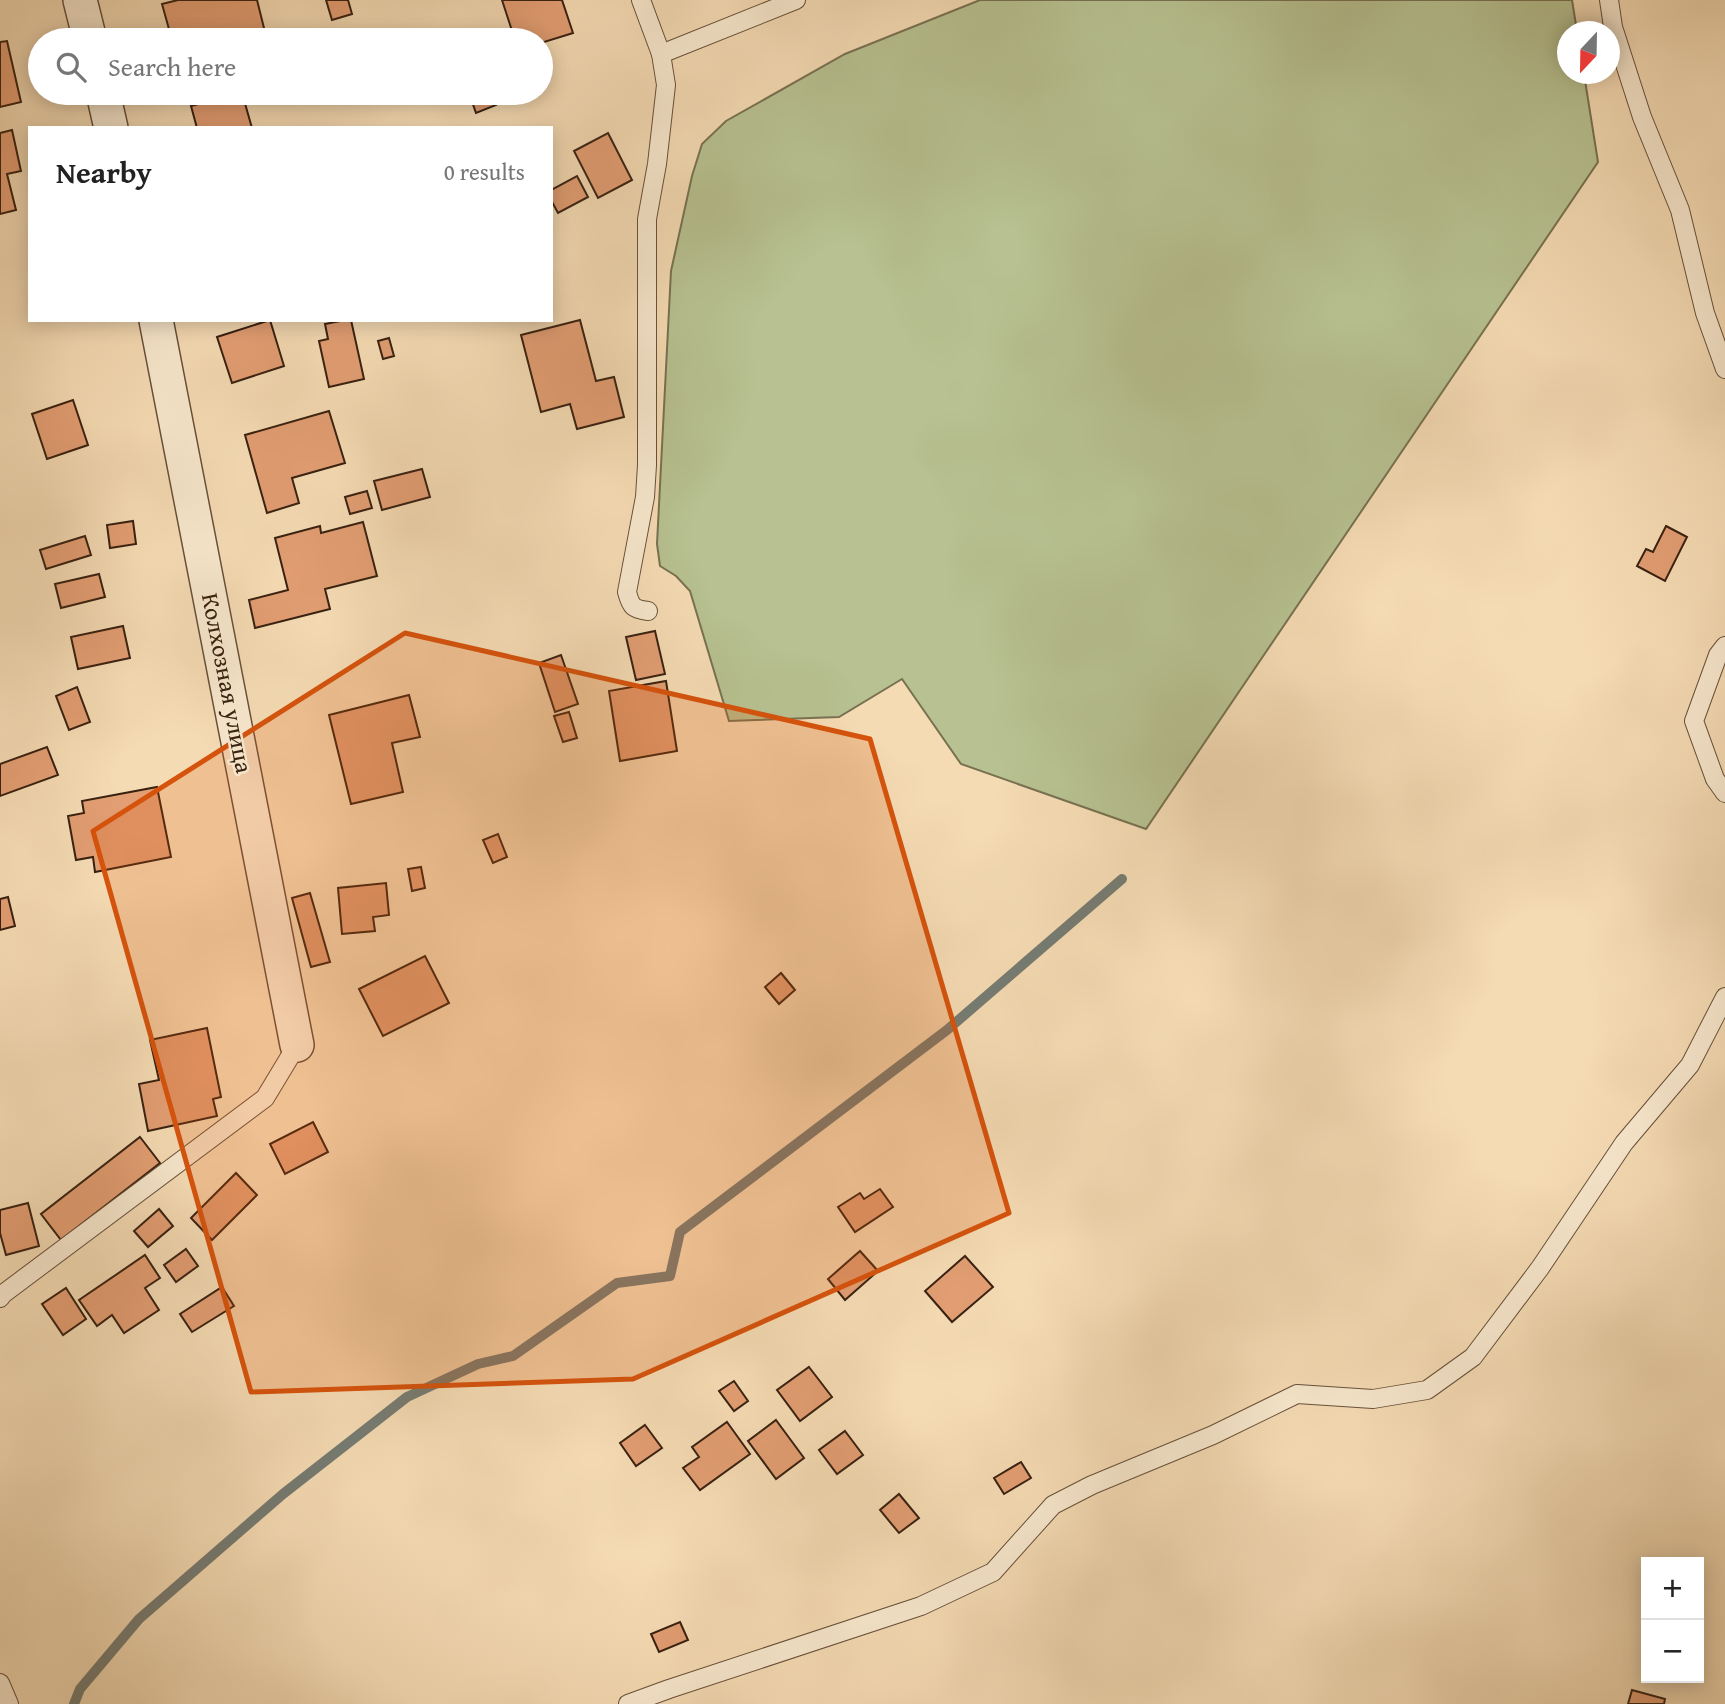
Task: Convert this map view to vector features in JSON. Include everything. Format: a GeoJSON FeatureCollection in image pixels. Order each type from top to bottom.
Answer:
{"type":"FeatureCollection","features":[{"type":"Feature","properties":{"kind":"street"},"geometry":{"type":"LineString","coordinates":[[80,0],[87,28]]}},
{"type":"Feature","properties":{"kind":"street"},"geometry":{"type":"LineString","coordinates":[[106,105],[111,126]]}},
{"type":"Feature","properties":{"kind":"street","name":"Колхозная улица"},"geometry":{"type":"LineString","coordinates":[[156,322],[297,1045]]}},
{"type":"Feature","properties":{"kind":"lane"},"geometry":{"type":"LineString","coordinates":[[641,0],[661,54],[666,85],[657,164],[647,219],[645,497],[627,592],[631,605],[638,610],[648,611]]}},
{"type":"Feature","properties":{"kind":"lane"},"geometry":{"type":"LineString","coordinates":[[661,54],[796,0]]}},
{"type":"Feature","properties":{"kind":"lane"},"geometry":{"type":"LineString","coordinates":[[1609,0],[1613,27],[1642,117],[1680,210],[1705,313],[1725,369]]}},
{"type":"Feature","properties":{"kind":"lane"},"geometry":{"type":"LineString","coordinates":[[1725,646],[1718,655],[1694,721],[1715,779],[1725,793]]}},
{"type":"Feature","properties":{"kind":"lane"},"geometry":{"type":"LineString","coordinates":[[628,1704],[933,1601],[993,1572],[1053,1505],[1092,1485],[1213,1435],[1297,1394],[1373,1399],[1427,1390],[1473,1357],[1541,1268],[1624,1143],[1690,1065],[1725,996]]}},
{"type":"Feature","properties":{"kind":"lane"},"geometry":{"type":"LineString","coordinates":[[0,1298],[265,1098],[297,1045]]}},
{"type":"Feature","properties":{"kind":"lane"},"geometry":{"type":"LineString","coordinates":[[0,1683],[9,1704]]}},
{"type":"Feature","properties":{"kind":"highlighted area"},"geometry":{"type":"Polygon","coordinates":[[[405,633],[870,739],[1009,1213],[633,1379],[251,1392],[93,831],[405,633]]]}},
{"type":"Feature","properties":{"kind":"green space"},"geometry":{"type":"Polygon","coordinates":[[[980,0],[1572,0],[1575,21],[1557,21],[1557,84],[1586,84],[1598,162],[1146,829],[961,764],[902,679],[839,717],[729,721],[690,591],[676,576],[660,566],[657,544],[671,271],[692,176],[702,144],[726,121],[845,54],[980,0]]]}},
{"type":"Feature","properties":{"kind":"building"},"geometry":{"type":"Polygon","coordinates":[[[178,0],[257,0],[264,28],[169,28],[162,4],[178,0]]]}},
{"type":"Feature","properties":{"kind":"building"},"geometry":{"type":"Polygon","coordinates":[[[326,0],[348,0],[352,14],[332,20],[326,0]]]}},
{"type":"Feature","properties":{"kind":"building"},"geometry":{"type":"Polygon","coordinates":[[[502,0],[562,0],[573,33],[553,39],[553,28],[511,28],[502,0]]]}},
{"type":"Feature","properties":{"kind":"building"},"geometry":{"type":"Polygon","coordinates":[[[7,41],[21,102],[0,107],[0,42],[7,41]]]}},
{"type":"Feature","properties":{"kind":"building"},"geometry":{"type":"Polygon","coordinates":[[[245,105],[251,126],[196,126],[191,106],[245,105]]]}},
{"type":"Feature","properties":{"kind":"building"},"geometry":{"type":"Polygon","coordinates":[[[473,105],[496,105],[476,113],[473,105]]]}},
{"type":"Feature","properties":{"kind":"building"},"geometry":{"type":"Polygon","coordinates":[[[12,130],[21,171],[7,174],[16,210],[0,214],[0,133],[12,130]]]}},
{"type":"Feature","properties":{"kind":"building"},"geometry":{"type":"Polygon","coordinates":[[[608,133],[632,180],[598,198],[574,151],[608,133]]]}},
{"type":"Feature","properties":{"kind":"building"},"geometry":{"type":"Polygon","coordinates":[[[577,176],[588,197],[558,213],[553,204],[553,189],[577,176]]]}},
{"type":"Feature","properties":{"kind":"building"},"geometry":{"type":"Polygon","coordinates":[[[580,320],[596,381],[614,377],[624,417],[577,429],[570,404],[541,412],[521,335],[580,320]]]}},
{"type":"Feature","properties":{"kind":"building"},"geometry":{"type":"Polygon","coordinates":[[[271,322],[284,366],[232,383],[217,337],[271,322]]]}},
{"type":"Feature","properties":{"kind":"building"},"geometry":{"type":"Polygon","coordinates":[[[351,322],[364,379],[329,387],[319,341],[328,339],[325,324],[351,322]]]}},
{"type":"Feature","properties":{"kind":"building"},"geometry":{"type":"Polygon","coordinates":[[[389,338],[394,356],[383,359],[378,341],[389,338]]]}},
{"type":"Feature","properties":{"kind":"building"},"geometry":{"type":"Polygon","coordinates":[[[73,400],[88,445],[47,459],[32,414],[73,400]]]}},
{"type":"Feature","properties":{"kind":"building"},"geometry":{"type":"Polygon","coordinates":[[[329,411],[345,463],[292,478],[299,503],[267,513],[245,435],[329,411]]]}},
{"type":"Feature","properties":{"kind":"building"},"geometry":{"type":"Polygon","coordinates":[[[422,469],[430,497],[382,510],[374,481],[422,469]]]}},
{"type":"Feature","properties":{"kind":"building"},"geometry":{"type":"Polygon","coordinates":[[[367,491],[372,508],[350,514],[345,497],[367,491]]]}},
{"type":"Feature","properties":{"kind":"building"},"geometry":{"type":"Polygon","coordinates":[[[133,521],[136,544],[110,548],[107,525],[133,521]]]}},
{"type":"Feature","properties":{"kind":"building"},"geometry":{"type":"Polygon","coordinates":[[[363,522],[377,576],[325,589],[330,609],[255,628],[249,600],[288,590],[275,538],[320,526],[321,533],[363,522]]]}},
{"type":"Feature","properties":{"kind":"building"},"geometry":{"type":"Polygon","coordinates":[[[1666,526],[1687,537],[1665,581],[1637,566],[1646,549],[1653,552],[1666,526]]]}},
{"type":"Feature","properties":{"kind":"building"},"geometry":{"type":"Polygon","coordinates":[[[85,536],[91,555],[46,569],[40,550],[85,536]]]}},
{"type":"Feature","properties":{"kind":"building"},"geometry":{"type":"Polygon","coordinates":[[[99,574],[105,597],[61,608],[55,584],[99,574]]]}},
{"type":"Feature","properties":{"kind":"building"},"geometry":{"type":"Polygon","coordinates":[[[123,626],[130,658],[78,669],[71,637],[123,626]]]}},
{"type":"Feature","properties":{"kind":"building"},"geometry":{"type":"Polygon","coordinates":[[[655,631],[665,674],[636,680],[626,637],[655,631]]]}},
{"type":"Feature","properties":{"kind":"building"},"geometry":{"type":"Polygon","coordinates":[[[561,655],[578,704],[555,712],[539,663],[561,655]]]}},
{"type":"Feature","properties":{"kind":"building"},"geometry":{"type":"Polygon","coordinates":[[[666,681],[677,751],[620,761],[609,691],[666,681]]]}},
{"type":"Feature","properties":{"kind":"building"},"geometry":{"type":"Polygon","coordinates":[[[77,687],[90,722],[69,730],[56,696],[77,687]]]}},
{"type":"Feature","properties":{"kind":"building"},"geometry":{"type":"Polygon","coordinates":[[[409,695],[420,737],[392,743],[403,792],[351,804],[329,715],[409,695]]]}},
{"type":"Feature","properties":{"kind":"building"},"geometry":{"type":"Polygon","coordinates":[[[569,712],[577,738],[563,742],[554,716],[569,712]]]}},
{"type":"Feature","properties":{"kind":"building"},"geometry":{"type":"Polygon","coordinates":[[[47,747],[58,775],[0,796],[0,764],[47,747]]]}},
{"type":"Feature","properties":{"kind":"building"},"geometry":{"type":"Polygon","coordinates":[[[157,787],[171,857],[95,872],[93,857],[76,860],[68,816],[84,813],[82,801],[157,787]]]}},
{"type":"Feature","properties":{"kind":"building"},"geometry":{"type":"Polygon","coordinates":[[[498,834],[507,857],[493,863],[483,840],[498,834]]]}},
{"type":"Feature","properties":{"kind":"building"},"geometry":{"type":"Polygon","coordinates":[[[421,867],[425,888],[412,891],[408,869],[421,867]]]}},
{"type":"Feature","properties":{"kind":"building"},"geometry":{"type":"Polygon","coordinates":[[[386,883],[389,915],[373,917],[375,931],[342,934],[338,888],[386,883]]]}},
{"type":"Feature","properties":{"kind":"building"},"geometry":{"type":"Polygon","coordinates":[[[310,893],[330,962],[311,967],[292,898],[310,893]]]}},
{"type":"Feature","properties":{"kind":"building"},"geometry":{"type":"Polygon","coordinates":[[[8,897],[15,926],[0,930],[0,899],[8,897]]]}},
{"type":"Feature","properties":{"kind":"building"},"geometry":{"type":"Polygon","coordinates":[[[425,956],[449,1003],[383,1036],[359,989],[425,956]]]}},
{"type":"Feature","properties":{"kind":"building"},"geometry":{"type":"Polygon","coordinates":[[[781,973],[795,990],[779,1004],[765,987],[781,973]]]}},
{"type":"Feature","properties":{"kind":"building"},"geometry":{"type":"Polygon","coordinates":[[[207,1028],[221,1097],[213,1099],[217,1116],[148,1131],[139,1084],[159,1080],[150,1040],[207,1028]]]}},
{"type":"Feature","properties":{"kind":"building"},"geometry":{"type":"Polygon","coordinates":[[[313,1122],[328,1152],[285,1174],[270,1144],[313,1122]]]}},
{"type":"Feature","properties":{"kind":"building"},"geometry":{"type":"Polygon","coordinates":[[[140,1137],[160,1163],[61,1240],[41,1214],[140,1137]]]}},
{"type":"Feature","properties":{"kind":"building"},"geometry":{"type":"Polygon","coordinates":[[[236,1173],[257,1195],[212,1240],[191,1218],[236,1173]]]}},
{"type":"Feature","properties":{"kind":"building"},"geometry":{"type":"Polygon","coordinates":[[[880,1189],[893,1207],[855,1232],[838,1207],[860,1193],[864,1199],[880,1189]]]}},
{"type":"Feature","properties":{"kind":"building"},"geometry":{"type":"Polygon","coordinates":[[[28,1203],[39,1246],[6,1255],[0,1233],[0,1210],[28,1203]]]}},
{"type":"Feature","properties":{"kind":"building"},"geometry":{"type":"Polygon","coordinates":[[[159,1209],[173,1226],[148,1247],[134,1231],[159,1209]]]}},
{"type":"Feature","properties":{"kind":"building"},"geometry":{"type":"Polygon","coordinates":[[[186,1249],[198,1266],[176,1282],[164,1265],[186,1249]]]}},
{"type":"Feature","properties":{"kind":"building"},"geometry":{"type":"Polygon","coordinates":[[[860,1251],[878,1271],[845,1300],[828,1279],[860,1251]]]}},
{"type":"Feature","properties":{"kind":"building"},"geometry":{"type":"Polygon","coordinates":[[[145,1255],[160,1278],[145,1288],[159,1310],[124,1333],[112,1315],[97,1326],[79,1300],[145,1255]]]}},
{"type":"Feature","properties":{"kind":"building"},"geometry":{"type":"Polygon","coordinates":[[[965,1256],[993,1287],[952,1322],[925,1291],[965,1256]]]}},
{"type":"Feature","properties":{"kind":"building"},"geometry":{"type":"Polygon","coordinates":[[[222,1287],[234,1306],[192,1332],[180,1314],[222,1287]]]}},
{"type":"Feature","properties":{"kind":"building"},"geometry":{"type":"Polygon","coordinates":[[[66,1288],[86,1319],[63,1335],[42,1304],[66,1288]]]}},
{"type":"Feature","properties":{"kind":"building"},"geometry":{"type":"Polygon","coordinates":[[[809,1367],[832,1397],[800,1421],[777,1390],[809,1367]]]}},
{"type":"Feature","properties":{"kind":"building"},"geometry":{"type":"Polygon","coordinates":[[[734,1381],[748,1401],[734,1411],[719,1391],[734,1381]]]}},
{"type":"Feature","properties":{"kind":"building"},"geometry":{"type":"Polygon","coordinates":[[[776,1420],[804,1458],[776,1479],[748,1441],[776,1420]]]}},
{"type":"Feature","properties":{"kind":"building"},"geometry":{"type":"Polygon","coordinates":[[[727,1422],[750,1454],[700,1490],[683,1468],[699,1457],[692,1447],[727,1422]]]}},
{"type":"Feature","properties":{"kind":"building"},"geometry":{"type":"Polygon","coordinates":[[[645,1425],[662,1448],[636,1466],[620,1443],[645,1425]]]}},
{"type":"Feature","properties":{"kind":"building"},"geometry":{"type":"Polygon","coordinates":[[[845,1431],[863,1455],[837,1474],[819,1450],[845,1431]]]}},
{"type":"Feature","properties":{"kind":"building"},"geometry":{"type":"Polygon","coordinates":[[[1021,1462],[1031,1478],[1004,1494],[994,1478],[1021,1462]]]}},
{"type":"Feature","properties":{"kind":"building"},"geometry":{"type":"Polygon","coordinates":[[[899,1494],[919,1518],[899,1533],[880,1510],[899,1494]]]}},
{"type":"Feature","properties":{"kind":"building"},"geometry":{"type":"Polygon","coordinates":[[[680,1622],[688,1640],[659,1652],[651,1634],[680,1622]]]}},
{"type":"Feature","properties":{"kind":"building"},"geometry":{"type":"Polygon","coordinates":[[[1632,1690],[1665,1699],[1664,1704],[1628,1704],[1632,1690]]]}},
{"type":"Feature","properties":{"kind":"waterway"},"geometry":{"type":"LineString","coordinates":[[74,1704],[80,1689],[139,1619],[283,1494],[407,1397],[478,1364],[513,1356],[617,1283],[670,1276],[680,1232],[947,1030],[1122,879]]}}]}
